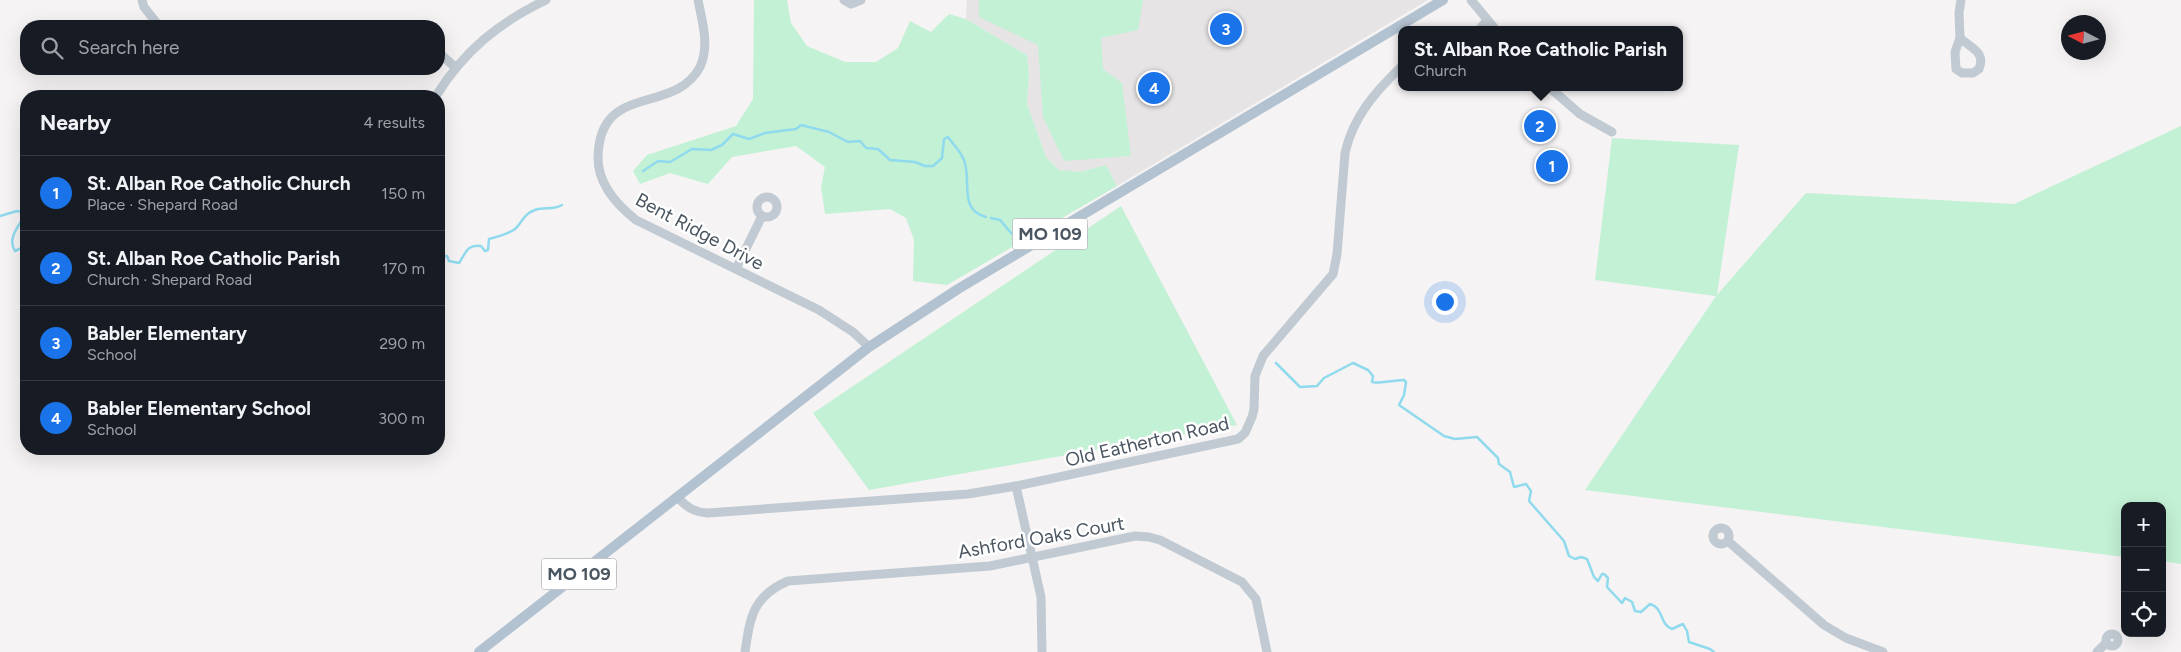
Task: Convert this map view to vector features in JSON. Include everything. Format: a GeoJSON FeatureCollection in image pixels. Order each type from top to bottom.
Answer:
{"type":"FeatureCollection","features":[{"type":"Feature","properties":{"kind":"main road","name":"MO 109"},"geometry":{"type":"LineString","coordinates":[[1399,26],[1443,0]]}},
{"type":"Feature","properties":{"kind":"main road","name":"MO 109"},"geometry":{"type":"LineString","coordinates":[[480,652],[870,347],[958,289],[1398,27]]}},
{"type":"Feature","properties":{"kind":"street"},"geometry":{"type":"LineString","coordinates":[[142,0],[144,7],[154,20]]}},
{"type":"Feature","properties":{"kind":"street"},"geometry":{"type":"LineString","coordinates":[[440,90],[455,67],[502,24],[546,0]]}},
{"type":"Feature","properties":{"kind":"street","name":"Bent Ridge Drive"},"geometry":{"type":"LineString","coordinates":[[698,0],[705,45],[700,67],[691,79],[680,88],[670,94],[638,101],[614,115],[605,126],[600,139],[598,167],[611,196],[636,220],[836,320],[870,347]]}},
{"type":"Feature","properties":{"kind":"street"},"geometry":{"type":"LineString","coordinates":[[844,0],[851,4],[861,0]]}},
{"type":"Feature","properties":{"kind":"street"},"geometry":{"type":"LineString","coordinates":[[1471,0],[1492,26]]}},
{"type":"Feature","properties":{"kind":"street"},"geometry":{"type":"LineString","coordinates":[[1960,38],[1959,13],[1961,0]]}},
{"type":"Feature","properties":{"kind":"street"},"geometry":{"type":"LineString","coordinates":[[1482,26],[1487,20]]}},
{"type":"Feature","properties":{"kind":"street"},"geometry":{"type":"LineString","coordinates":[[445,58],[455,67]]}},
{"type":"Feature","properties":{"kind":"street","name":"Old Eatherton Road"},"geometry":{"type":"LineString","coordinates":[[678,498],[689,509],[708,513],[968,494],[1232,442],[1245,433],[1254,409],[1255,376],[1260,361],[1333,274],[1337,254],[1345,153],[1352,128],[1366,105],[1398,70]]}},
{"type":"Feature","properties":{"kind":"street"},"geometry":{"type":"LineString","coordinates":[[1554,91],[1580,114],[1612,132]]}},
{"type":"Feature","properties":{"kind":"street"},"geometry":{"type":"LineString","coordinates":[[736,269],[762,216]]}},
{"type":"Feature","properties":{"kind":"street"},"geometry":{"type":"LineString","coordinates":[[1016,486],[1041,597],[1042,652]]}},
{"type":"Feature","properties":{"kind":"street","name":"Ashford Oaks Court"},"geometry":{"type":"LineString","coordinates":[[745,652],[749,623],[756,605],[770,590],[788,581],[974,567],[1033,558],[1135,536],[1160,540],[1235,576],[1249,588],[1256,599],[1267,652]]}},
{"type":"Feature","properties":{"kind":"street"},"geometry":{"type":"LineString","coordinates":[[1728,542],[1824,625],[1846,638],[1883,652]]}},
{"type":"Feature","properties":{"kind":"street"},"geometry":{"type":"LineString","coordinates":[[2096,652],[2106,642]]}},
{"type":"Feature","properties":{"kind":"shaded area"},"geometry":{"type":"Polygon","coordinates":[[[967,0],[1428,0],[1117,186],[1106,165],[1080,172],[1059,170],[1046,157],[1027,104],[1029,73],[1027,55],[966,19],[967,0]]]}},
{"type":"Feature","properties":{"kind":"green space"},"geometry":{"type":"Polygon","coordinates":[[[754,0],[787,0],[791,23],[807,46],[845,62],[876,62],[898,48],[910,21],[931,32],[949,14],[966,19],[1027,55],[1029,73],[1027,104],[1046,157],[1059,170],[1080,172],[1106,165],[1117,186],[947,285],[913,281],[914,240],[906,218],[890,209],[825,214],[821,187],[825,167],[796,146],[732,157],[708,184],[670,173],[640,184],[633,171],[647,155],[736,126],[753,99],[754,0]]]}},
{"type":"Feature","properties":{"kind":"green space"},"geometry":{"type":"Polygon","coordinates":[[[979,0],[1143,0],[1138,30],[1101,38],[1103,69],[1122,83],[1131,156],[1064,161],[1043,117],[1038,45],[979,17],[979,0]]]}},
{"type":"Feature","properties":{"kind":"green space"},"geometry":{"type":"Polygon","coordinates":[[[2181,126],[2181,564],[2166,562],[2166,502],[2121,502],[2121,557],[1585,490],[1716,296],[1595,280],[1612,138],[1739,145],[1717,295],[1806,193],[2014,204],[2181,126]]]}},
{"type":"Feature","properties":{"kind":"green space"},"geometry":{"type":"Polygon","coordinates":[[[1121,206],[1237,425],[869,490],[813,413],[1121,206]]]}},
{"type":"Feature","properties":{"kind":"waterway"},"geometry":{"type":"LineString","coordinates":[[643,171],[658,161],[670,162],[692,149],[711,150],[722,145],[733,134],[749,139],[765,133],[796,129],[801,125],[829,132],[848,142],[860,141],[866,148],[878,149],[890,160],[915,162],[925,166],[933,166],[942,158],[944,139],[948,137],[964,160],[969,201],[972,208],[977,213],[986,217]]}},
{"type":"Feature","properties":{"kind":"waterway"},"geometry":{"type":"LineString","coordinates":[[445,256],[447,256],[449,261],[459,263],[467,250],[473,246],[481,246],[485,251],[488,250],[489,239],[515,229],[531,212],[562,205]]}},
{"type":"Feature","properties":{"kind":"waterway"},"geometry":{"type":"LineString","coordinates":[[0,216],[20,212]]}},
{"type":"Feature","properties":{"kind":"waterway"},"geometry":{"type":"LineString","coordinates":[[991,218],[1000,220],[1012,234]]}},
{"type":"Feature","properties":{"kind":"waterway"},"geometry":{"type":"LineString","coordinates":[[20,223],[14,233],[12,242],[15,251],[20,249]]}},
{"type":"Feature","properties":{"kind":"waterway"},"geometry":{"type":"LineString","coordinates":[[1276,363],[1300,387],[1317,386],[1324,378],[1353,363],[1368,370],[1373,376],[1372,382],[1404,380],[1406,382],[1404,395],[1399,405],[1444,436],[1455,439],[1477,437],[1498,458],[1499,464],[1510,472],[1514,487],[1526,484],[1531,491],[1529,501],[1564,541],[1569,556],[1575,559],[1581,557],[1587,559],[1594,577],[1598,581],[1602,574],[1604,574],[1608,578],[1607,587],[1622,603],[1625,598],[1632,602],[1635,611],[1641,612],[1650,604],[1654,606],[1658,609],[1668,627],[1672,629],[1683,624],[1687,631],[1689,642],[1714,652]]}},
{"type":"Feature","properties":{"kind":"place","name":"Babler Elementary"},"geometry":{"type":"Point","coordinates":[1226,29]}},
{"type":"Feature","properties":{"kind":"place","name":"Babler Elementary School"},"geometry":{"type":"Point","coordinates":[1154,88]}},
{"type":"Feature","properties":{"kind":"place","name":"St. Alban Roe Catholic Parish"},"geometry":{"type":"Point","coordinates":[1540,126]}},
{"type":"Feature","properties":{"kind":"place","name":"St. Alban Roe Catholic Church"},"geometry":{"type":"Point","coordinates":[1552,166]}}]}
